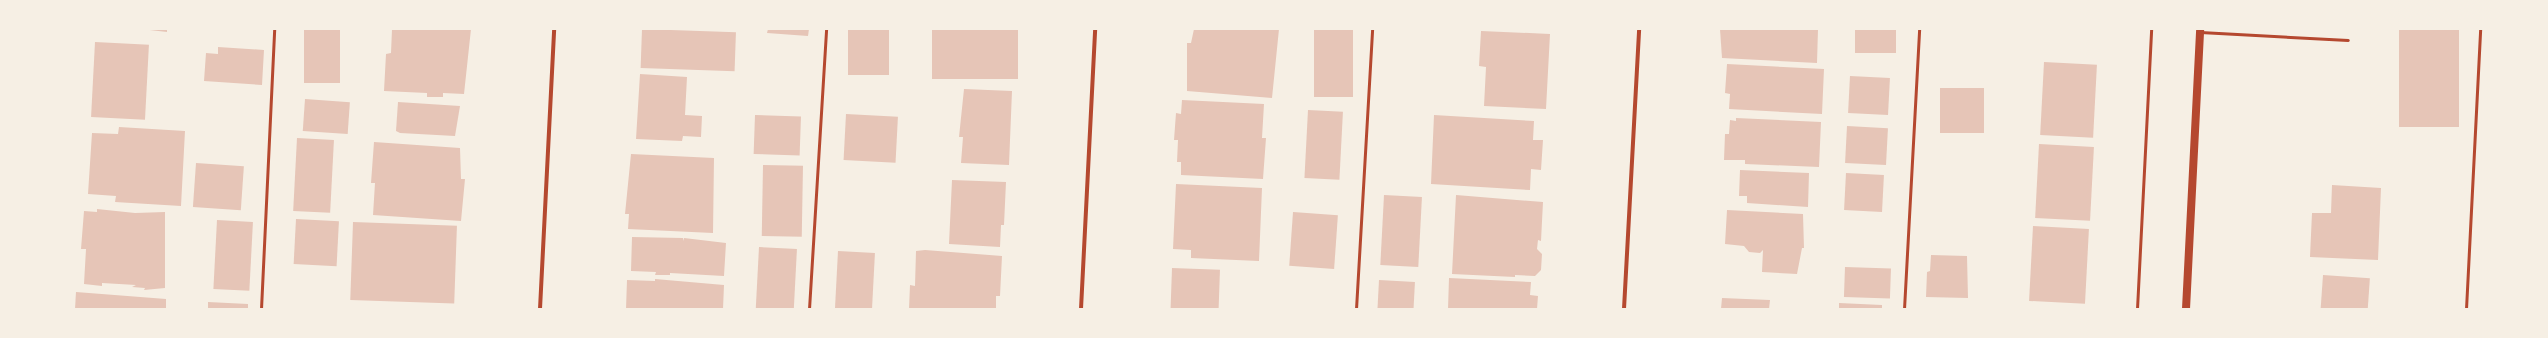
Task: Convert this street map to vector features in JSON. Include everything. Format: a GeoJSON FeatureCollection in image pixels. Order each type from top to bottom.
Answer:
{"type":"FeatureCollection","features":[{"type":"Feature","properties":{"kind":"main road"},"geometry":{"type":"LineString","coordinates":[[2186,309],[2200,30]]}},
{"type":"Feature","properties":{"kind":"street"},"geometry":{"type":"LineString","coordinates":[[540,309],[554,29]]}},
{"type":"Feature","properties":{"kind":"street"},"geometry":{"type":"LineString","coordinates":[[1081,309],[1096,29]]}},
{"type":"Feature","properties":{"kind":"street"},"geometry":{"type":"LineString","coordinates":[[1624,309],[1639,29]]}},
{"type":"Feature","properties":{"kind":"lane"},"geometry":{"type":"LineString","coordinates":[[261,309],[274,29]]}},
{"type":"Feature","properties":{"kind":"lane"},"geometry":{"type":"LineString","coordinates":[[809,309],[826,29]]}},
{"type":"Feature","properties":{"kind":"lane"},"geometry":{"type":"LineString","coordinates":[[1356,309],[1372,29]]}},
{"type":"Feature","properties":{"kind":"lane"},"geometry":{"type":"LineString","coordinates":[[1904,309],[1919,29]]}},
{"type":"Feature","properties":{"kind":"lane"},"geometry":{"type":"LineString","coordinates":[[2466,309],[2480,29]]}},
{"type":"Feature","properties":{"kind":"lane"},"geometry":{"type":"LineString","coordinates":[[2200,30],[2348,40]]}},
{"type":"Feature","properties":{"kind":"path"},"geometry":{"type":"LineString","coordinates":[[2137,309],[2151,29]]}},
{"type":"Feature","properties":{"kind":"building"},"geometry":{"type":"Polygon","coordinates":[[[141,29],[167,29],[167,32],[141,29]]]}},
{"type":"Feature","properties":{"kind":"building"},"geometry":{"type":"Polygon","coordinates":[[[304,29],[340,29],[340,83],[304,83],[304,29]]]}},
{"type":"Feature","properties":{"kind":"building"},"geometry":{"type":"Polygon","coordinates":[[[392,29],[471,29],[464,94],[443,93],[443,97],[427,97],[427,93],[384,91],[386,54],[391,53],[392,29]]]}},
{"type":"Feature","properties":{"kind":"building"},"geometry":{"type":"Polygon","coordinates":[[[642,29],[736,32],[735,71],[641,68],[642,29]]]}},
{"type":"Feature","properties":{"kind":"building"},"geometry":{"type":"Polygon","coordinates":[[[768,29],[809,29],[808,36],[767,33],[768,29]]]}},
{"type":"Feature","properties":{"kind":"building"},"geometry":{"type":"Polygon","coordinates":[[[848,29],[889,29],[889,75],[848,75],[848,29]]]}},
{"type":"Feature","properties":{"kind":"building"},"geometry":{"type":"Polygon","coordinates":[[[932,29],[1018,29],[1018,79],[932,79],[932,29]]]}},
{"type":"Feature","properties":{"kind":"building"},"geometry":{"type":"Polygon","coordinates":[[[1194,29],[1279,29],[1272,98],[1187,91],[1187,43],[1191,43],[1194,29]]]}},
{"type":"Feature","properties":{"kind":"building"},"geometry":{"type":"Polygon","coordinates":[[[1314,29],[1353,29],[1353,97],[1314,97],[1314,29]]]}},
{"type":"Feature","properties":{"kind":"building"},"geometry":{"type":"Polygon","coordinates":[[[1720,29],[1818,29],[1817,63],[1722,58],[1720,29]]]}},
{"type":"Feature","properties":{"kind":"building"},"geometry":{"type":"Polygon","coordinates":[[[1855,29],[1896,29],[1896,53],[1855,53],[1855,29]]]}},
{"type":"Feature","properties":{"kind":"building"},"geometry":{"type":"Polygon","coordinates":[[[2399,29],[2459,29],[2459,127],[2399,127],[2399,29]]]}},
{"type":"Feature","properties":{"kind":"building"},"geometry":{"type":"Polygon","coordinates":[[[1481,31],[1550,34],[1546,109],[1484,106],[1486,67],[1479,66],[1481,31]]]}},
{"type":"Feature","properties":{"kind":"building"},"geometry":{"type":"Polygon","coordinates":[[[95,42],[149,45],[145,120],[91,117],[95,42]]]}},
{"type":"Feature","properties":{"kind":"building"},"geometry":{"type":"Polygon","coordinates":[[[218,47],[264,50],[262,85],[204,81],[206,53],[218,54],[218,47]]]}},
{"type":"Feature","properties":{"kind":"building"},"geometry":{"type":"Polygon","coordinates":[[[2044,62],[2097,65],[2093,138],[2040,135],[2044,62]]]}},
{"type":"Feature","properties":{"kind":"building"},"geometry":{"type":"Polygon","coordinates":[[[1727,64],[1824,69],[1822,114],[1729,109],[1730,94],[1725,93],[1727,64]]]}},
{"type":"Feature","properties":{"kind":"building"},"geometry":{"type":"Polygon","coordinates":[[[640,74],[687,77],[685,115],[702,116],[701,137],[683,136],[682,141],[636,139],[640,74]]]}},
{"type":"Feature","properties":{"kind":"building"},"geometry":{"type":"Polygon","coordinates":[[[1850,76],[1890,78],[1888,115],[1848,113],[1850,76]]]}},
{"type":"Feature","properties":{"kind":"building"},"geometry":{"type":"Polygon","coordinates":[[[1940,88],[1984,88],[1984,133],[1940,133],[1940,88]]]}},
{"type":"Feature","properties":{"kind":"building"},"geometry":{"type":"Polygon","coordinates":[[[964,89],[1012,91],[1009,165],[961,163],[963,137],[959,137],[964,89]]]}},
{"type":"Feature","properties":{"kind":"building"},"geometry":{"type":"Polygon","coordinates":[[[305,99],[350,102],[348,134],[303,131],[305,99]]]}},
{"type":"Feature","properties":{"kind":"building"},"geometry":{"type":"Polygon","coordinates":[[[1182,100],[1264,104],[1262,138],[1266,138],[1263,179],[1181,175],[1181,162],[1177,162],[1178,140],[1174,140],[1176,113],[1181,114],[1182,100]]]}},
{"type":"Feature","properties":{"kind":"building"},"geometry":{"type":"Polygon","coordinates":[[[398,102],[460,106],[455,136],[400,133],[396,131],[398,102]]]}},
{"type":"Feature","properties":{"kind":"building"},"geometry":{"type":"Polygon","coordinates":[[[1308,110],[1343,112],[1339,180],[1304,178],[1308,110]]]}},
{"type":"Feature","properties":{"kind":"building"},"geometry":{"type":"Polygon","coordinates":[[[846,114],[898,117],[896,163],[844,160],[846,114]]]}},
{"type":"Feature","properties":{"kind":"building"},"geometry":{"type":"Polygon","coordinates":[[[755,115],[801,117],[800,156],[754,154],[755,115]]]}},
{"type":"Feature","properties":{"kind":"building"},"geometry":{"type":"Polygon","coordinates":[[[1434,115],[1534,121],[1533,140],[1543,140],[1541,170],[1531,169],[1530,190],[1431,184],[1434,115]]]}},
{"type":"Feature","properties":{"kind":"building"},"geometry":{"type":"Polygon","coordinates":[[[1736,118],[1821,122],[1819,167],[1745,164],[1745,160],[1724,160],[1725,134],[1729,134],[1730,120],[1736,121],[1736,118]]]}},
{"type":"Feature","properties":{"kind":"building"},"geometry":{"type":"Polygon","coordinates":[[[1847,126],[1888,128],[1886,165],[1845,163],[1847,126]]]}},
{"type":"Feature","properties":{"kind":"building"},"geometry":{"type":"Polygon","coordinates":[[[119,127],[185,131],[181,206],[115,202],[116,196],[88,194],[92,133],[118,134],[119,127]]]}},
{"type":"Feature","properties":{"kind":"building"},"geometry":{"type":"Polygon","coordinates":[[[297,138],[334,140],[330,213],[293,211],[297,138]]]}},
{"type":"Feature","properties":{"kind":"building"},"geometry":{"type":"Polygon","coordinates":[[[374,142],[460,148],[461,179],[465,179],[461,221],[373,215],[375,183],[371,183],[374,142]]]}},
{"type":"Feature","properties":{"kind":"building"},"geometry":{"type":"Polygon","coordinates":[[[2039,144],[2094,147],[2090,221],[2035,218],[2039,144]]]}},
{"type":"Feature","properties":{"kind":"building"},"geometry":{"type":"Polygon","coordinates":[[[631,154],[714,158],[713,233],[628,229],[629,214],[625,214],[631,154]]]}},
{"type":"Feature","properties":{"kind":"building"},"geometry":{"type":"Polygon","coordinates":[[[196,163],[244,166],[241,210],[193,207],[196,163]]]}},
{"type":"Feature","properties":{"kind":"building"},"geometry":{"type":"Polygon","coordinates":[[[763,165],[803,166],[802,237],[762,236],[763,165]]]}},
{"type":"Feature","properties":{"kind":"building"},"geometry":{"type":"Polygon","coordinates":[[[1740,170],[1809,173],[1808,207],[1747,203],[1747,196],[1739,196],[1740,170]]]}},
{"type":"Feature","properties":{"kind":"building"},"geometry":{"type":"Polygon","coordinates":[[[1846,173],[1884,175],[1882,212],[1844,210],[1846,173]]]}},
{"type":"Feature","properties":{"kind":"building"},"geometry":{"type":"Polygon","coordinates":[[[952,180],[1006,182],[1004,225],[1001,225],[1000,247],[949,244],[952,180]]]}},
{"type":"Feature","properties":{"kind":"building"},"geometry":{"type":"Polygon","coordinates":[[[1176,184],[1262,188],[1259,261],[1191,258],[1191,250],[1173,249],[1176,184]]]}},
{"type":"Feature","properties":{"kind":"building"},"geometry":{"type":"Polygon","coordinates":[[[2332,185],[2381,188],[2378,260],[2310,257],[2312,213],[2331,213],[2332,185]]]}},
{"type":"Feature","properties":{"kind":"building"},"geometry":{"type":"Polygon","coordinates":[[[1384,195],[1422,197],[1418,267],[1380,265],[1384,195]]]}},
{"type":"Feature","properties":{"kind":"building"},"geometry":{"type":"Polygon","coordinates":[[[1456,195],[1543,202],[1541,241],[1538,240],[1537,249],[1542,254],[1541,270],[1535,276],[1515,275],[1515,277],[1452,274],[1456,195]]]}},
{"type":"Feature","properties":{"kind":"building"},"geometry":{"type":"Polygon","coordinates":[[[97,209],[135,213],[165,212],[165,288],[144,290],[145,288],[132,287],[136,285],[102,283],[102,286],[84,284],[86,249],[81,249],[84,211],[97,212],[97,209]]]}},
{"type":"Feature","properties":{"kind":"building"},"geometry":{"type":"Polygon","coordinates":[[[1727,210],[1803,214],[1804,248],[1802,248],[1797,274],[1762,272],[1763,250],[1760,253],[1749,252],[1744,246],[1725,244],[1727,210]]]}},
{"type":"Feature","properties":{"kind":"building"},"geometry":{"type":"Polygon","coordinates":[[[1293,212],[1338,215],[1334,269],[1289,266],[1293,212]]]}},
{"type":"Feature","properties":{"kind":"building"},"geometry":{"type":"Polygon","coordinates":[[[296,219],[339,221],[337,266],[294,264],[296,219]]]}},
{"type":"Feature","properties":{"kind":"building"},"geometry":{"type":"Polygon","coordinates":[[[217,220],[253,222],[249,291],[213,289],[217,220]]]}},
{"type":"Feature","properties":{"kind":"building"},"geometry":{"type":"Polygon","coordinates":[[[353,222],[457,226],[454,304],[350,300],[353,222]]]}},
{"type":"Feature","properties":{"kind":"building"},"geometry":{"type":"Polygon","coordinates":[[[2033,226],[2089,229],[2085,304],[2029,301],[2033,226]]]}},
{"type":"Feature","properties":{"kind":"building"},"geometry":{"type":"Polygon","coordinates":[[[632,237],[683,238],[684,241],[684,238],[726,243],[724,276],[670,273],[670,275],[655,275],[656,272],[631,271],[632,237]]]}},
{"type":"Feature","properties":{"kind":"building"},"geometry":{"type":"Polygon","coordinates":[[[759,247],[797,249],[794,309],[756,309],[759,247]]]}},
{"type":"Feature","properties":{"kind":"building"},"geometry":{"type":"Polygon","coordinates":[[[925,250],[1002,256],[1000,296],[996,296],[996,309],[909,309],[910,285],[915,286],[916,251],[925,250]]]}},
{"type":"Feature","properties":{"kind":"building"},"geometry":{"type":"Polygon","coordinates":[[[838,251],[875,253],[872,309],[835,309],[838,251]]]}},
{"type":"Feature","properties":{"kind":"building"},"geometry":{"type":"Polygon","coordinates":[[[1931,255],[1967,256],[1968,298],[1926,297],[1927,272],[1930,271],[1931,255]]]}},
{"type":"Feature","properties":{"kind":"building"},"geometry":{"type":"Polygon","coordinates":[[[1845,267],[1891,269],[1890,299],[1844,297],[1845,267]]]}},
{"type":"Feature","properties":{"kind":"building"},"geometry":{"type":"Polygon","coordinates":[[[1172,268],[1220,270],[1219,309],[1171,309],[1172,268]]]}},
{"type":"Feature","properties":{"kind":"building"},"geometry":{"type":"Polygon","coordinates":[[[2323,275],[2370,278],[2368,309],[2321,309],[2323,275]]]}},
{"type":"Feature","properties":{"kind":"building"},"geometry":{"type":"Polygon","coordinates":[[[1449,278],[1531,282],[1530,295],[1538,296],[1537,309],[1448,309],[1449,278]]]}},
{"type":"Feature","properties":{"kind":"building"},"geometry":{"type":"Polygon","coordinates":[[[655,279],[724,285],[723,309],[626,309],[627,280],[655,281],[655,279]]]}},
{"type":"Feature","properties":{"kind":"building"},"geometry":{"type":"Polygon","coordinates":[[[1379,280],[1415,282],[1414,309],[1377,309],[1379,280]]]}},
{"type":"Feature","properties":{"kind":"building"},"geometry":{"type":"Polygon","coordinates":[[[76,292],[166,299],[166,309],[75,309],[76,292]]]}},
{"type":"Feature","properties":{"kind":"building"},"geometry":{"type":"Polygon","coordinates":[[[1722,298],[1770,300],[1769,309],[1721,309],[1722,298]]]}},
{"type":"Feature","properties":{"kind":"building"},"geometry":{"type":"Polygon","coordinates":[[[208,302],[248,304],[248,309],[208,309],[208,302]]]}},
{"type":"Feature","properties":{"kind":"building"},"geometry":{"type":"Polygon","coordinates":[[[1839,303],[1882,305],[1882,309],[1839,309],[1839,303]]]}}]}
